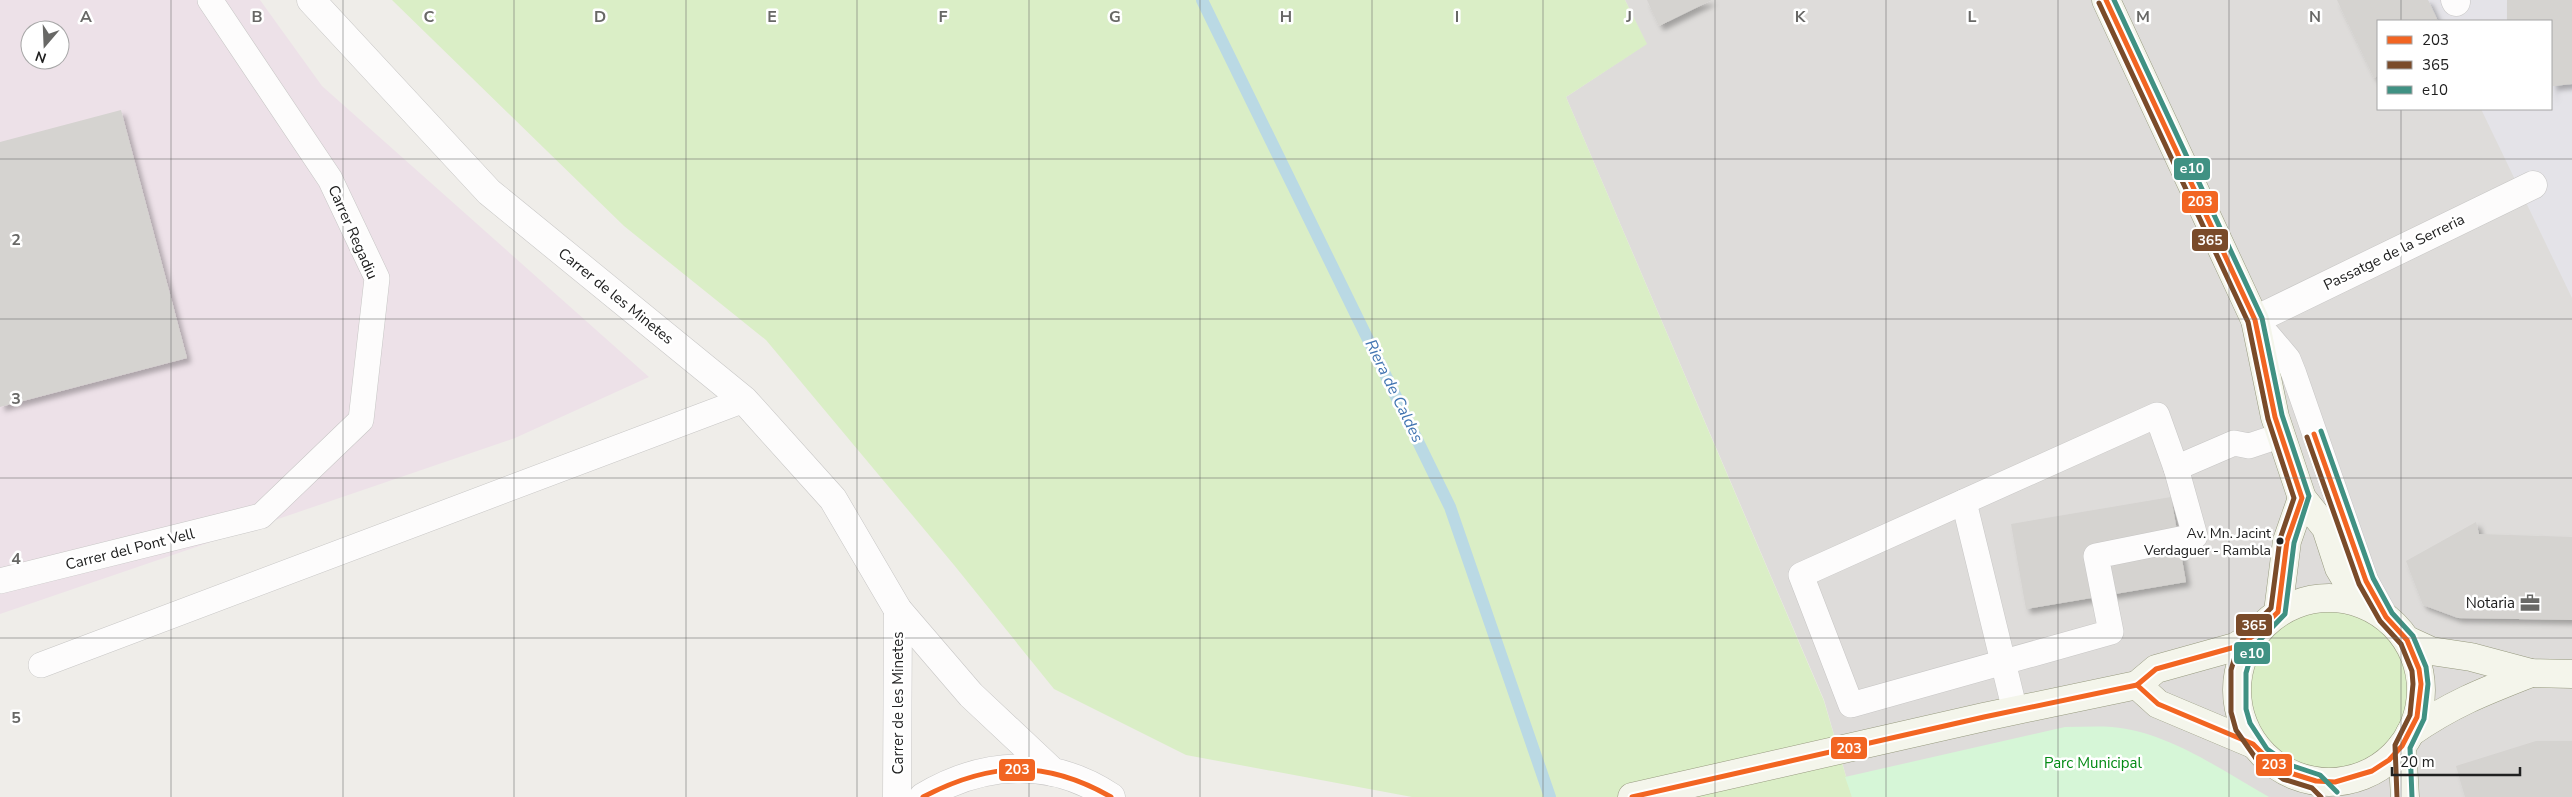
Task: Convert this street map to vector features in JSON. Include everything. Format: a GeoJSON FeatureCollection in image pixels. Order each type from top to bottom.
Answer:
{"type":"FeatureCollection","features":[{"type":"Feature","properties":{"kind":"main road"},"geometry":{"type":"LineString","coordinates":[[2106,0],[2255,320],[2275,417],[2302,498],[2326,528],[2339,568],[2359,602]]}},
{"type":"Feature","properties":{"kind":"main road"},"geometry":{"type":"LineString","coordinates":[[2278,612],[2287,541],[2302,498]]}},
{"type":"Feature","properties":{"kind":"main road"},"geometry":{"type":"LineString","coordinates":[[1632,797],[1984,717],[2137,685],[2156,669],[2235,648],[2254,636],[2278,612],[2312,599],[2344,598],[2359,602],[2386,617],[2407,640],[2419,669],[2421,684],[2419,709],[2406,739],[2405,797]]}},
{"type":"Feature","properties":{"kind":"main road"},"geometry":{"type":"LineString","coordinates":[[2254,636],[2244,653],[2238,672],[2236,691],[2243,726],[2253,744],[2273,764],[2324,789],[2335,782],[2372,771],[2388,760],[2406,739],[2440,712],[2470,697],[2531,673]]}},
{"type":"Feature","properties":{"kind":"main road"},"geometry":{"type":"LineString","coordinates":[[2407,640],[2431,651],[2471,657],[2531,673],[2572,674]]}},
{"type":"Feature","properties":{"kind":"main road"},"geometry":{"type":"LineString","coordinates":[[2137,685],[2158,704],[2253,744]]}},
{"type":"Feature","properties":{"kind":"street","name":"Carrer de les Minetes"},"geometry":{"type":"LineString","coordinates":[[311,0],[488,192],[744,400],[834,499],[898,610],[971,695],[1053,772]]}},
{"type":"Feature","properties":{"kind":"street","name":"Passatge de la Serreria"},"geometry":{"type":"LineString","coordinates":[[2255,320],[2533,185]]}},
{"type":"Feature","properties":{"kind":"street","name":"Carrer de les Minetes"},"geometry":{"type":"LineString","coordinates":[[897,797],[898,610]]}},
{"type":"Feature","properties":{"kind":"street"},"geometry":{"type":"LineString","coordinates":[[923,797],[943,785],[969,775],[997,769],[1025,768],[1053,772],[1078,780],[1111,797]]}},
{"type":"Feature","properties":{"kind":"lane","name":"Carrer Regadiu"},"geometry":{"type":"LineString","coordinates":[[210,0],[330,179],[377,278],[361,420],[261,516]]}},
{"type":"Feature","properties":{"kind":"lane"},"geometry":{"type":"LineString","coordinates":[[2255,320],[2288,360],[2366,581],[2386,617]]}},
{"type":"Feature","properties":{"kind":"lane"},"geometry":{"type":"LineString","coordinates":[[41,665],[744,400]]}},
{"type":"Feature","properties":{"kind":"lane"},"geometry":{"type":"LineString","coordinates":[[2157,415],[2176,468],[2195,536],[2096,556],[2111,632],[1851,704],[1801,576],[1964,502],[2157,415]]}},
{"type":"Feature","properties":{"kind":"lane"},"geometry":{"type":"LineString","coordinates":[[2176,468],[2234,443],[2250,446],[2282,435]]}},
{"type":"Feature","properties":{"kind":"lane"},"geometry":{"type":"LineString","coordinates":[[1964,502],[2015,711]]}},
{"type":"Feature","properties":{"kind":"lane","name":"Carrer del Pont Vell"},"geometry":{"type":"LineString","coordinates":[[0,581],[261,516]]}},
{"type":"Feature","properties":{"kind":"shaded area"},"geometry":{"type":"Polygon","coordinates":[[[0,0],[260,0],[322,86],[649,377],[515,438],[0,614],[0,0]]]}},
{"type":"Feature","properties":{"kind":"shaded area"},"geometry":{"type":"Polygon","coordinates":[[[1625,0],[2572,0],[2572,797],[1852,797],[1824,700],[1566,97],[1646,44],[1625,0]]]}},
{"type":"Feature","properties":{"kind":"shaded area"},"geometry":{"type":"Polygon","coordinates":[[[2428,0],[2507,0],[2507,20],[2438,20],[2428,0]]]}},
{"type":"Feature","properties":{"kind":"shaded area"},"geometry":{"type":"Polygon","coordinates":[[[2572,84],[2572,298],[2481,110],[2552,110],[2553,86],[2572,84]]]}},
{"type":"Feature","properties":{"kind":"green space"},"geometry":{"type":"Polygon","coordinates":[[[392,0],[1625,0],[1647,44],[1566,97],[1824,701],[1852,797],[1412,797],[1186,755],[1054,689],[954,565],[766,340],[624,226],[392,0]]]}},
{"type":"Feature","properties":{"kind":"green space"},"geometry":{"type":"Polygon","coordinates":[[[2319,598],[2337,598],[2363,605],[2379,613],[2393,625],[2405,639],[2413,655],[2420,681],[2420,699],[2413,725],[2405,741],[2393,755],[2379,767],[2355,778],[2337,782],[2319,782],[2301,778],[2277,767],[2251,741],[2240,717],[2236,699],[2236,681],[2240,663],[2251,639],[2277,613],[2301,602],[2319,598]]]}},
{"type":"Feature","properties":{"kind":"green space","name":"Parc Municipal"},"geometry":{"type":"Polygon","coordinates":[[[2065,727],[2112,727],[2154,736],[2213,764],[2269,797],[1852,797],[1845,777],[2065,727]]]}},
{"type":"Feature","properties":{"kind":"building"},"geometry":{"type":"Polygon","coordinates":[[[1647,0],[1712,0],[1659,26],[1647,0]]]}},
{"type":"Feature","properties":{"kind":"building"},"geometry":{"type":"Polygon","coordinates":[[[2337,0],[2428,0],[2438,20],[2377,20],[2377,76],[2374,78],[2337,0]]]}},
{"type":"Feature","properties":{"kind":"building"},"geometry":{"type":"Polygon","coordinates":[[[2507,0],[2572,0],[2572,84],[2553,86],[2552,100],[2552,20],[2507,20],[2507,0]]]}},
{"type":"Feature","properties":{"kind":"building"},"geometry":{"type":"Polygon","coordinates":[[[121,110],[187,358],[0,407],[0,142],[121,110]]]}},
{"type":"Feature","properties":{"kind":"building"},"geometry":{"type":"Polygon","coordinates":[[[2171,497],[2186,582],[2026,609],[2011,524],[2171,497]]]}},
{"type":"Feature","properties":{"kind":"building"},"geometry":{"type":"Polygon","coordinates":[[[2476,522],[2479,534],[2572,537],[2572,620],[2458,618],[2423,605],[2406,561],[2476,522]]]}},
{"type":"Feature","properties":{"kind":"building"},"geometry":{"type":"Polygon","coordinates":[[[2536,741],[2572,741],[2572,797],[2465,797],[2456,766],[2536,741]]]}},
{"type":"Feature","properties":{"kind":"waterway","name":"Riera de Caldes"},"geometry":{"type":"LineString","coordinates":[[1202,0],[1450,507],[1550,797]]}},
{"type":"Feature","properties":{"kind":"transit line","name":"203"},"geometry":{"type":"LineString","coordinates":[[1632,797],[1984,717],[2137,685],[2156,669],[2235,647],[2253,636],[2278,612],[2287,541],[2302,498],[2275,417],[2255,320],[2106,0]]}},
{"type":"Feature","properties":{"kind":"transit line","name":"e10"},"geometry":{"type":"LineString","coordinates":[[2114,0],[2262,318],[2282,415],[2309,496],[2294,543],[2285,614],[2259,641],[2251,656],[2246,673],[2246,709],[2250,723],[2267,749],[2290,765],[2320,775],[2337,792]]}},
{"type":"Feature","properties":{"kind":"transit line","name":"365"},"geometry":{"type":"LineString","coordinates":[[2099,3],[2248,322],[2268,419],[2294,498],[2280,539],[2271,608],[2247,632],[2237,650],[2231,670],[2231,712],[2236,730],[2257,760],[2283,779],[2312,788],[2321,797]]}},
{"type":"Feature","properties":{"kind":"transit line","name":"e10"},"geometry":{"type":"LineString","coordinates":[[2321,431],[2373,578],[2392,613],[2413,636],[2426,667],[2428,684],[2424,719],[2410,748],[2412,797]]}},
{"type":"Feature","properties":{"kind":"transit line","name":"203"},"geometry":{"type":"LineString","coordinates":[[2137,685],[2158,704],[2253,744],[2273,764],[2287,772],[2316,781],[2335,782],[2372,771],[2389,760],[2402,746],[2417,717],[2421,684],[2419,669],[2407,640],[2386,617],[2366,581],[2314,434]]}},
{"type":"Feature","properties":{"kind":"transit line","name":"365"},"geometry":{"type":"LineString","coordinates":[[2307,437],[2359,584],[2380,621],[2401,644],[2412,671],[2413,684],[2410,715],[2395,745],[2397,797]]}},
{"type":"Feature","properties":{"kind":"transit line","name":"203"},"geometry":{"type":"LineString","coordinates":[[923,797],[971,777],[1017,770],[1040,771],[1063,776],[1111,797]]}},
{"type":"Feature","properties":{"kind":"place","name":"Av. Mn. Jacint Verdaguer - Rambla"},"geometry":{"type":"Point","coordinates":[2280,541]}},
{"type":"Feature","properties":{"kind":"place","name":"Notaria"},"geometry":{"type":"Point","coordinates":[2530,603]}}]}
